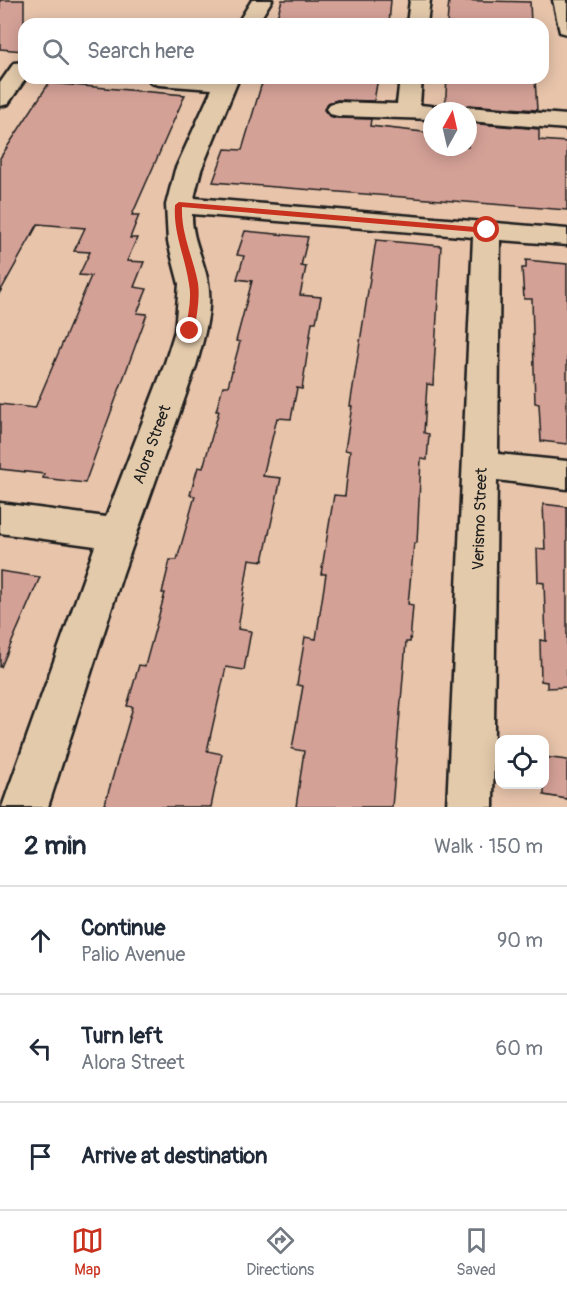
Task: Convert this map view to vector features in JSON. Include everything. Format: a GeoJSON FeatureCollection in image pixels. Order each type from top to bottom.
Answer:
{"type":"FeatureCollection","features":[{"type":"Feature","properties":{"kind":"street"},"geometry":{"type":"LineString","coordinates":[[251,18],[262,0]]}},
{"type":"Feature","properties":{"kind":"street"},"geometry":{"type":"LineString","coordinates":[[418,18],[420,0]]}},
{"type":"Feature","properties":{"kind":"street"},"geometry":{"type":"LineString","coordinates":[[563,0],[567,28]]}},
{"type":"Feature","properties":{"kind":"street"},"geometry":{"type":"LineString","coordinates":[[0,99],[15,68]]}},
{"type":"Feature","properties":{"kind":"street","name":"Alora Street"},"geometry":{"type":"LineString","coordinates":[[25,807],[119,534],[180,366],[190,331],[194,307],[194,284],[179,226],[179,205],[188,170],[225,84]]}},
{"type":"Feature","properties":{"kind":"street"},"geometry":{"type":"LineString","coordinates":[[408,112],[410,84]]}},
{"type":"Feature","properties":{"kind":"street"},"geometry":{"type":"LineString","coordinates":[[338,109],[423,112]]}},
{"type":"Feature","properties":{"kind":"street"},"geometry":{"type":"LineString","coordinates":[[477,115],[567,122]]}},
{"type":"Feature","properties":{"kind":"street"},"geometry":{"type":"LineString","coordinates":[[179,205],[567,237]]}},
{"type":"Feature","properties":{"kind":"street","name":"Verismo Street"},"geometry":{"type":"LineString","coordinates":[[470,807],[487,230]]}},
{"type":"Feature","properties":{"kind":"street"},"geometry":{"type":"LineString","coordinates":[[480,465],[567,475]]}},
{"type":"Feature","properties":{"kind":"street"},"geometry":{"type":"LineString","coordinates":[[0,518],[119,534]]}},
{"type":"Feature","properties":{"kind":"building"},"geometry":{"type":"Polygon","coordinates":[[[0,0],[24,0],[24,18],[18,18],[18,50],[0,49],[0,0]]]}},
{"type":"Feature","properties":{"kind":"building"},"geometry":{"type":"Polygon","coordinates":[[[282,0],[391,0],[390,18],[277,18],[282,0]]]}},
{"type":"Feature","properties":{"kind":"building"},"geometry":{"type":"Polygon","coordinates":[[[449,0],[530,2],[531,18],[448,18],[449,0]]]}},
{"type":"Feature","properties":{"kind":"building"},"geometry":{"type":"Polygon","coordinates":[[[48,84],[185,95],[132,215],[139,215],[130,238],[137,238],[127,261],[144,262],[134,287],[147,289],[137,313],[147,314],[85,483],[43,478],[44,474],[0,469],[0,404],[35,408],[91,276],[79,275],[90,252],[74,251],[85,228],[38,224],[0,292],[0,158],[48,84]]]}},
{"type":"Feature","properties":{"kind":"building"},"geometry":{"type":"Polygon","coordinates":[[[262,84],[377,84],[374,101],[337,100],[328,103],[324,110],[329,116],[337,118],[371,119],[370,126],[423,132],[423,156],[477,156],[477,124],[539,129],[539,140],[567,142],[567,210],[213,182],[225,149],[242,150],[262,84]]]}},
{"type":"Feature","properties":{"kind":"building"},"geometry":{"type":"Polygon","coordinates":[[[447,84],[535,84],[537,110],[477,106],[477,102],[446,102],[447,84]]]}},
{"type":"Feature","properties":{"kind":"building"},"geometry":{"type":"Polygon","coordinates":[[[245,231],[308,237],[301,266],[306,267],[300,295],[321,297],[316,322],[312,322],[302,389],[297,388],[291,419],[277,418],[263,476],[281,478],[263,561],[249,559],[238,629],[251,631],[244,670],[226,667],[207,751],[222,754],[211,807],[104,807],[133,707],[127,706],[139,665],[145,666],[165,593],[162,593],[170,560],[177,560],[195,496],[190,495],[198,467],[203,468],[219,411],[216,411],[223,386],[228,386],[240,342],[236,341],[252,281],[237,279],[244,256],[237,255],[245,231]]]}},
{"type":"Feature","properties":{"kind":"building"},"geometry":{"type":"Polygon","coordinates":[[[376,240],[441,246],[433,385],[427,384],[424,433],[429,434],[427,460],[421,459],[417,543],[414,543],[408,604],[413,605],[410,642],[406,642],[392,807],[296,807],[304,751],[292,749],[303,686],[297,685],[305,637],[316,639],[326,574],[321,574],[334,495],[345,496],[350,451],[345,450],[352,406],[350,406],[376,240]]]}},
{"type":"Feature","properties":{"kind":"building"},"geometry":{"type":"Polygon","coordinates":[[[526,260],[567,264],[567,444],[541,441],[539,404],[535,403],[532,299],[524,299],[522,268],[526,268],[526,260]]]}},
{"type":"Feature","properties":{"kind":"building"},"geometry":{"type":"Polygon","coordinates":[[[543,504],[567,507],[567,687],[547,688],[547,682],[541,681],[540,640],[546,641],[544,583],[538,582],[537,549],[545,550],[543,504]]]}},
{"type":"Feature","properties":{"kind":"building"},"geometry":{"type":"Polygon","coordinates":[[[0,571],[40,577],[1,667],[0,667],[0,571]]]}},
{"type":"Feature","properties":{"kind":"building"},"geometry":{"type":"Polygon","coordinates":[[[549,758],[567,760],[567,799],[544,795],[544,789],[549,789],[549,758]]]}},
{"type":"Feature","properties":{"kind":"route"},"geometry":{"type":"LineString","coordinates":[[190,331],[194,307],[194,284],[182,242],[178,218],[179,205],[487,230]]}}]}
